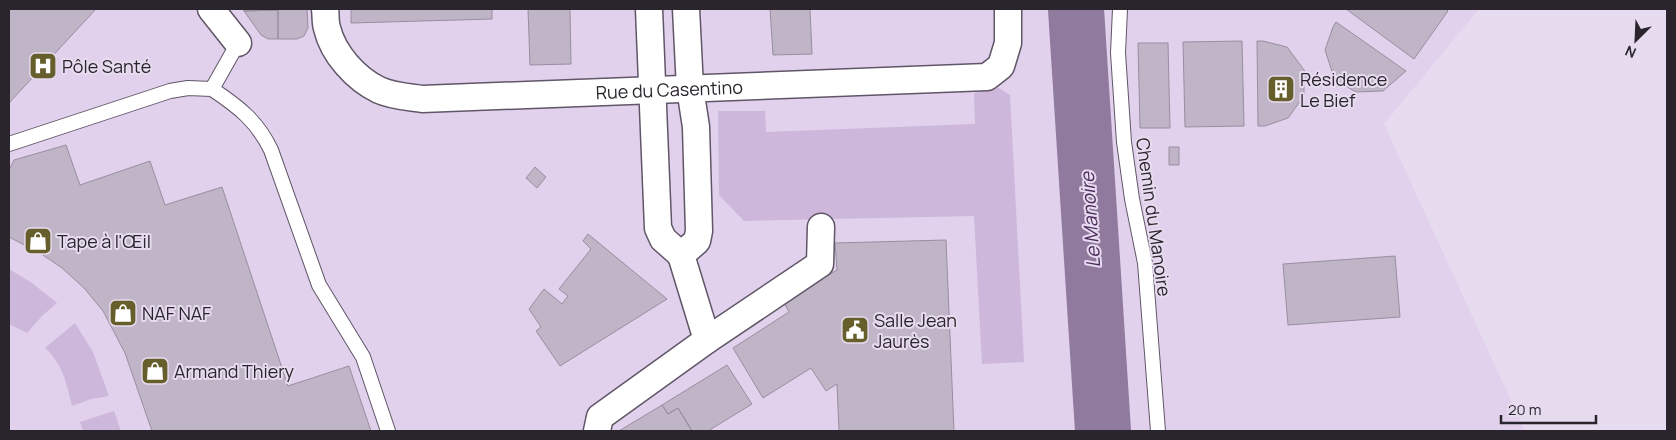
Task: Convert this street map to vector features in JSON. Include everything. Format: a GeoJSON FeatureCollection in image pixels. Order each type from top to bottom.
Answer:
{"type":"FeatureCollection","features":[{"type":"Feature","properties":{"kind":"street"},"geometry":{"type":"LineString","coordinates":[[211,9],[238,43]]}},
{"type":"Feature","properties":{"kind":"street","name":"Rue du Casentino"},"geometry":{"type":"LineString","coordinates":[[325,9],[327,29],[336,48],[350,67],[363,80],[381,91],[422,99],[986,77],[1001,66],[1008,43],[1008,9]]}},
{"type":"Feature","properties":{"kind":"street"},"geometry":{"type":"LineString","coordinates":[[649,9],[658,228],[663,239],[681,255],[707,340]]}},
{"type":"Feature","properties":{"kind":"street"},"geometry":{"type":"LineString","coordinates":[[681,255],[697,241],[699,231],[696,127],[690,88],[686,9]]}},
{"type":"Feature","properties":{"kind":"street"},"geometry":{"type":"LineString","coordinates":[[597,431],[600,417],[707,340],[820,264],[820,227]]}},
{"type":"Feature","properties":{"kind":"lane","name":"Chemin du Manoire"},"geometry":{"type":"LineString","coordinates":[[1120,9],[1118,53],[1124,142],[1132,199],[1145,263],[1158,431]]}},
{"type":"Feature","properties":{"kind":"lane"},"geometry":{"type":"LineString","coordinates":[[212,89],[238,43]]}},
{"type":"Feature","properties":{"kind":"lane"},"geometry":{"type":"LineString","coordinates":[[9,144],[170,91],[188,88],[212,89],[242,110],[268,142],[319,285],[363,357],[388,431]]}},
{"type":"Feature","properties":{"kind":"shaded area"},"geometry":{"type":"Polygon","coordinates":[[[9,9],[229,9],[232,11],[231,9],[1479,9],[1384,124],[1525,431],[9,431],[9,9]]]}},
{"type":"Feature","properties":{"kind":"shaded area"},"geometry":{"type":"Polygon","coordinates":[[[999,88],[1010,95],[1024,362],[982,364],[974,216],[744,221],[719,195],[718,111],[765,111],[766,132],[975,124],[974,93],[999,88]]]}},
{"type":"Feature","properties":{"kind":"shaded area"},"geometry":{"type":"Polygon","coordinates":[[[9,269],[32,283],[57,303],[27,333],[9,324],[9,269]]]}},
{"type":"Feature","properties":{"kind":"shaded area"},"geometry":{"type":"Polygon","coordinates":[[[75,323],[93,352],[109,396],[91,399],[72,406],[60,368],[45,348],[75,323]]]}},
{"type":"Feature","properties":{"kind":"shaded area"},"geometry":{"type":"Polygon","coordinates":[[[114,411],[121,431],[83,431],[80,422],[114,411]]]}},
{"type":"Feature","properties":{"kind":"building"},"geometry":{"type":"Polygon","coordinates":[[[9,9],[96,9],[9,103],[9,9]]]}},
{"type":"Feature","properties":{"kind":"building"},"geometry":{"type":"Polygon","coordinates":[[[243,9],[307,9],[308,28],[304,36],[297,39],[278,39],[278,10],[244,11],[243,9]]]}},
{"type":"Feature","properties":{"kind":"building"},"geometry":{"type":"Polygon","coordinates":[[[351,9],[492,9],[492,19],[351,23],[351,9]]]}},
{"type":"Feature","properties":{"kind":"building"},"geometry":{"type":"Polygon","coordinates":[[[528,9],[570,9],[571,64],[530,65],[528,9]]]}},
{"type":"Feature","properties":{"kind":"building"},"geometry":{"type":"Polygon","coordinates":[[[770,9],[810,9],[812,54],[773,55],[770,9]]]}},
{"type":"Feature","properties":{"kind":"building"},"geometry":{"type":"Polygon","coordinates":[[[1346,9],[1445,9],[1448,11],[1414,59],[1346,9]]]}},
{"type":"Feature","properties":{"kind":"building"},"geometry":{"type":"Polygon","coordinates":[[[278,10],[278,39],[268,39],[261,35],[244,11],[278,10]]]}},
{"type":"Feature","properties":{"kind":"building"},"geometry":{"type":"Polygon","coordinates":[[[1336,22],[1406,71],[1383,91],[1356,92],[1344,85],[1337,87],[1325,50],[1336,22]]]}},
{"type":"Feature","properties":{"kind":"building"},"geometry":{"type":"Polygon","coordinates":[[[1242,41],[1244,126],[1185,127],[1183,42],[1242,41]]]}},
{"type":"Feature","properties":{"kind":"building","name":"Résidence Le Bief"},"geometry":{"type":"Polygon","coordinates":[[[1257,41],[1287,47],[1310,78],[1304,83],[1304,96],[1288,118],[1265,126],[1258,126],[1257,41]]]}},
{"type":"Feature","properties":{"kind":"building"},"geometry":{"type":"Polygon","coordinates":[[[1138,43],[1168,43],[1170,128],[1140,128],[1138,43]]]}},
{"type":"Feature","properties":{"kind":"building"},"geometry":{"type":"Polygon","coordinates":[[[66,145],[80,185],[150,161],[165,205],[222,187],[288,386],[349,366],[371,431],[152,431],[125,353],[103,311],[84,288],[62,268],[40,253],[9,237],[9,170],[14,160],[66,145]]]}},
{"type":"Feature","properties":{"kind":"building"},"geometry":{"type":"Polygon","coordinates":[[[1169,147],[1179,147],[1179,165],[1169,165],[1169,147]]]}},
{"type":"Feature","properties":{"kind":"building"},"geometry":{"type":"Polygon","coordinates":[[[535,167],[546,177],[537,188],[526,178],[535,167]]]}},
{"type":"Feature","properties":{"kind":"building"},"geometry":{"type":"Polygon","coordinates":[[[588,234],[667,299],[560,366],[536,331],[541,327],[529,309],[544,289],[562,304],[568,296],[559,289],[591,249],[583,241],[588,234]]]}},
{"type":"Feature","properties":{"kind":"building","name":"Salle Jean Jaurès"},"geometry":{"type":"Polygon","coordinates":[[[946,240],[954,431],[839,431],[837,384],[826,391],[811,368],[763,398],[733,348],[789,312],[783,301],[837,270],[835,243],[946,240]]]}},
{"type":"Feature","properties":{"kind":"building"},"geometry":{"type":"Polygon","coordinates":[[[1395,256],[1400,317],[1288,325],[1283,264],[1395,256]]]}},
{"type":"Feature","properties":{"kind":"building"},"geometry":{"type":"Polygon","coordinates":[[[727,365],[752,404],[708,431],[692,431],[678,408],[668,414],[662,405],[727,365]]]}},
{"type":"Feature","properties":{"kind":"building"},"geometry":{"type":"Polygon","coordinates":[[[662,405],[668,414],[678,408],[692,431],[619,431],[662,405]]]}},
{"type":"Feature","properties":{"kind":"waterway","name":"Le Manoire"},"geometry":{"type":"LineString","coordinates":[[1076,9],[1103,431]]}},
{"type":"Feature","properties":{"kind":"place","name":"Pôle Santé"},"geometry":{"type":"Point","coordinates":[43,66]}},
{"type":"Feature","properties":{"kind":"place","name":"Résidence Le Bief"},"geometry":{"type":"Point","coordinates":[1281,89]}},
{"type":"Feature","properties":{"kind":"place","name":"Tape à l'Œil"},"geometry":{"type":"Point","coordinates":[38,241]}},
{"type":"Feature","properties":{"kind":"place","name":"NAF NAF"},"geometry":{"type":"Point","coordinates":[123,313]}},
{"type":"Feature","properties":{"kind":"place","name":"Salle Jean Jaurès"},"geometry":{"type":"Point","coordinates":[855,330]}},
{"type":"Feature","properties":{"kind":"place","name":"Armand Thiery"},"geometry":{"type":"Point","coordinates":[155,371]}}]}
